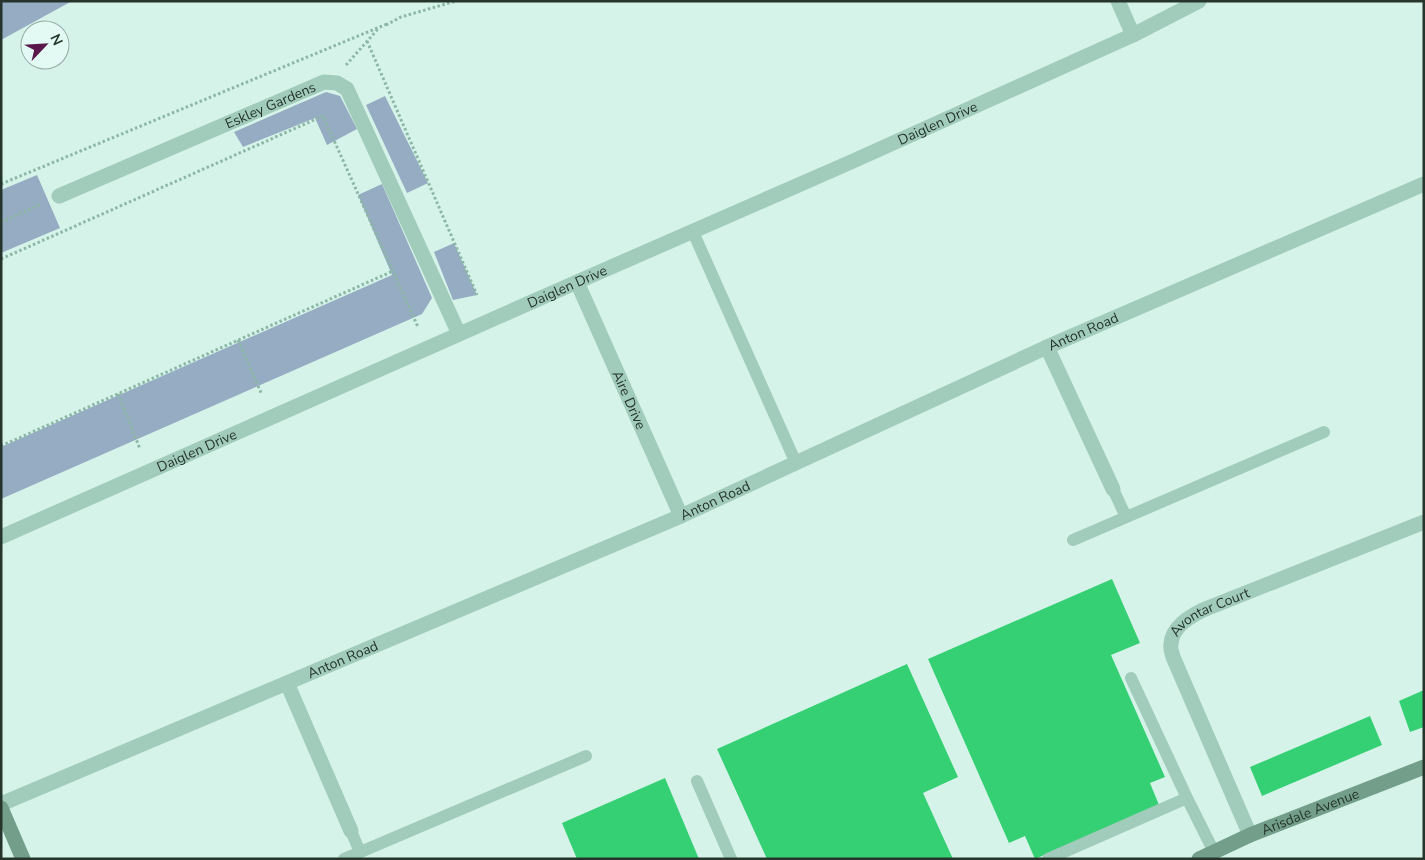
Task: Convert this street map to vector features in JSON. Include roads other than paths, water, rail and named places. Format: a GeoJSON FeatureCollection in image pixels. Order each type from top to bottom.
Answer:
{"type":"FeatureCollection","features":[{"type":"Feature","properties":{"kind":"street"},"geometry":{"type":"LineString","coordinates":[[1118,1],[1133,35]]}},
{"type":"Feature","properties":{"kind":"street","name":"Daiglen Drive"},"geometry":{"type":"LineString","coordinates":[[1,537],[870,154],[1133,35],[1199,1]]}},
{"type":"Feature","properties":{"kind":"street","name":"Eskley Gardens"},"geometry":{"type":"LineString","coordinates":[[59,196],[324,82],[337,83],[347,89],[459,334]]}},
{"type":"Feature","properties":{"kind":"street","name":"Anton Road"},"geometry":{"type":"LineString","coordinates":[[1,804],[681,516],[1047,347],[1424,184]]}},
{"type":"Feature","properties":{"kind":"street","name":"Aire Drive"},"geometry":{"type":"LineString","coordinates":[[577,282],[681,516]]}},
{"type":"Feature","properties":{"kind":"street"},"geometry":{"type":"LineString","coordinates":[[1047,347],[1113,489]]}},
{"type":"Feature","properties":{"kind":"street","name":"Avontar Court"},"geometry":{"type":"LineString","coordinates":[[1250,836],[1172,657],[1171,644],[1176,631],[1187,618],[1203,610],[1424,522]]}},
{"type":"Feature","properties":{"kind":"street"},"geometry":{"type":"LineString","coordinates":[[287,683],[351,831]]}},
{"type":"Feature","properties":{"kind":"street","name":"Arisdale Avenue"},"geometry":{"type":"LineString","coordinates":[[1199,859],[1250,836],[1424,767]]}},
{"type":"Feature","properties":{"kind":"street"},"geometry":{"type":"LineString","coordinates":[[1,808],[22,859]]}},
{"type":"Feature","properties":{"kind":"lane"},"geometry":{"type":"LineString","coordinates":[[693,232],[796,463]]}},
{"type":"Feature","properties":{"kind":"lane"},"geometry":{"type":"LineString","coordinates":[[1073,540],[1324,432]]}},
{"type":"Feature","properties":{"kind":"lane"},"geometry":{"type":"LineString","coordinates":[[1113,489],[1126,517]]}},
{"type":"Feature","properties":{"kind":"lane"},"geometry":{"type":"LineString","coordinates":[[1131,678],[1214,852]]}},
{"type":"Feature","properties":{"kind":"lane"},"geometry":{"type":"LineString","coordinates":[[344,859],[586,756]]}},
{"type":"Feature","properties":{"kind":"lane"},"geometry":{"type":"LineString","coordinates":[[697,781],[731,859]]}},
{"type":"Feature","properties":{"kind":"lane"},"geometry":{"type":"LineString","coordinates":[[1048,859],[1187,798]]}},
{"type":"Feature","properties":{"kind":"lane"},"geometry":{"type":"LineString","coordinates":[[351,831],[360,852]]}}]}
